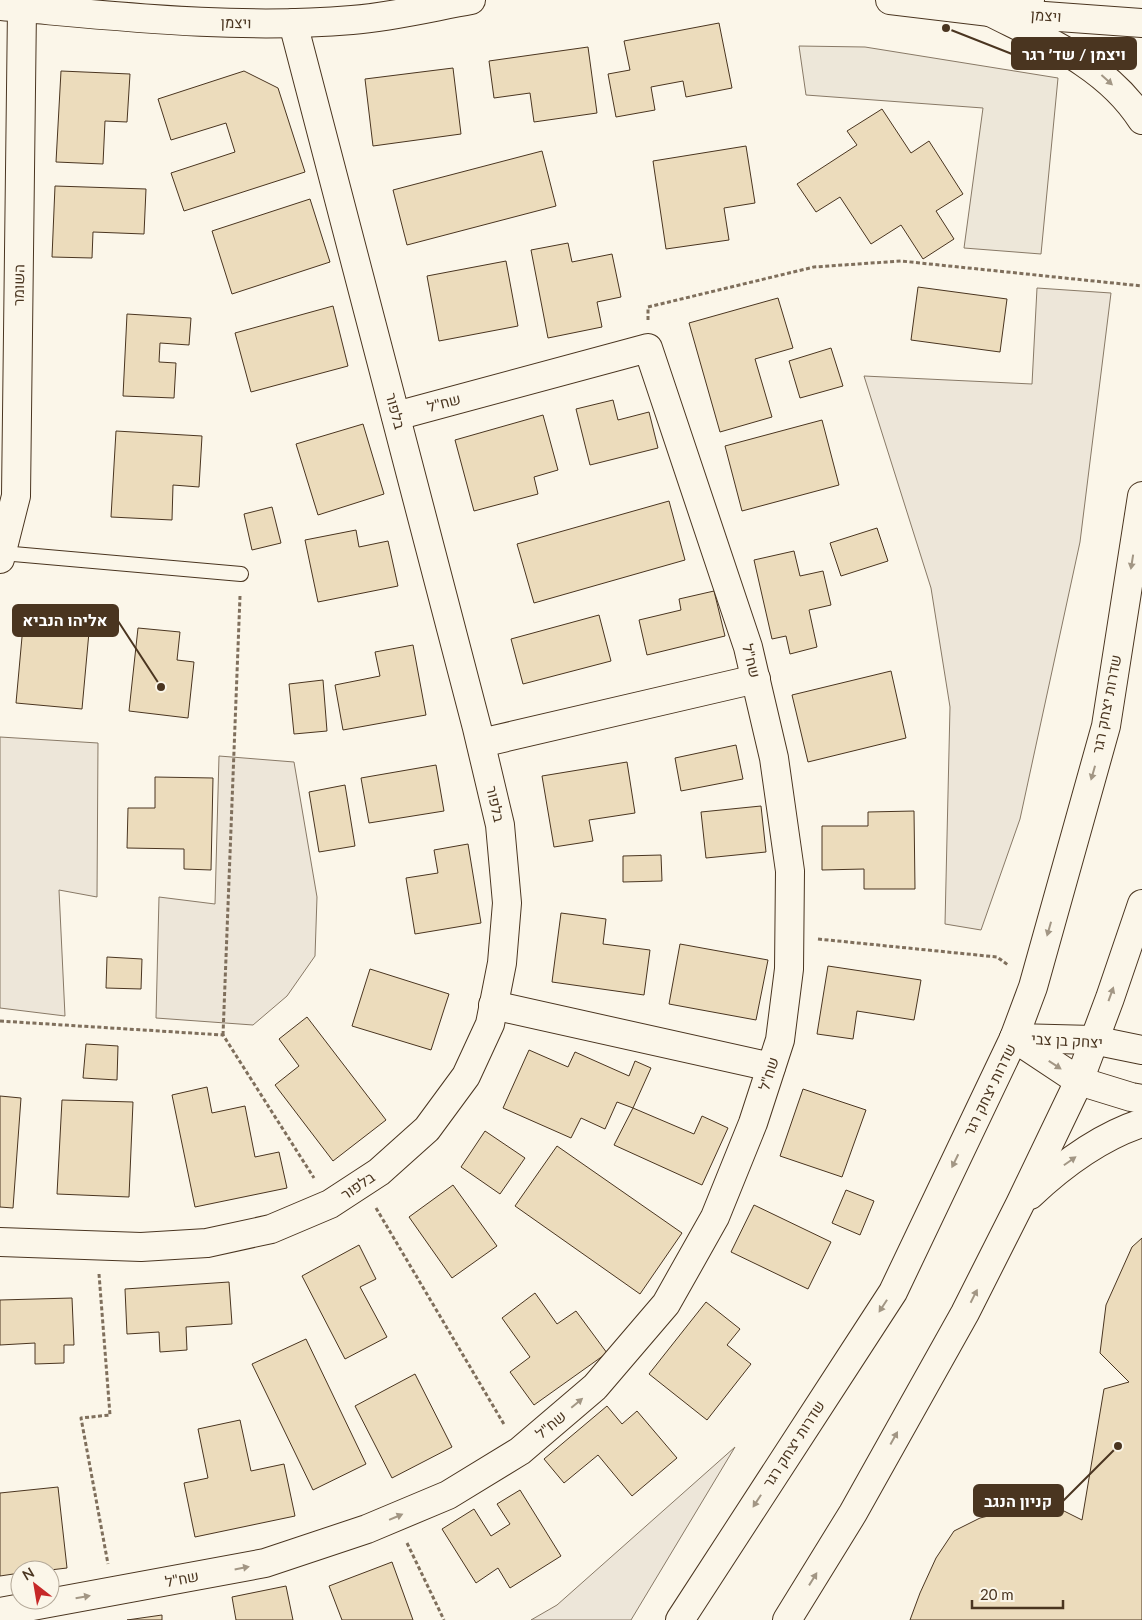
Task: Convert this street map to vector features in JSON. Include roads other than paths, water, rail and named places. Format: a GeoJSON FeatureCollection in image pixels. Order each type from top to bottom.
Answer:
{"type":"FeatureCollection","features":[{"type":"Feature","properties":{"kind":"street","name":"ויצמן"},"geometry":{"type":"LineString","coordinates":[[11,7],[197,22],[230,11],[293,24],[353,20],[471,0]]}},
{"type":"Feature","properties":{"kind":"street","name":"ויצמן"},"geometry":{"type":"LineString","coordinates":[[890,0],[990,12],[1142,22]]}},
{"type":"Feature","properties":{"kind":"street"},"geometry":{"type":"LineString","coordinates":[[990,12],[1030,0]]}},
{"type":"Feature","properties":{"kind":"street","name":"השומר"},"geometry":{"type":"LineString","coordinates":[[1,556],[16,496],[11,7]]}},
{"type":"Feature","properties":{"kind":"street"},"geometry":{"type":"LineString","coordinates":[[990,12],[1077,57],[1101,74],[1119,91],[1142,120]]}},
{"type":"Feature","properties":{"kind":"street","name":"בלפור"},"geometry":{"type":"LineString","coordinates":[[0,1242],[141,1248],[206,1243],[271,1229],[330,1204],[379,1172],[427,1130],[466,1076],[490,1024],[502,963],[506,903],[500,825],[481,743],[293,24]]}},
{"type":"Feature","properties":{"kind":"street","name":"שח\"ל"},"geometry":{"type":"LineString","coordinates":[[0,1612],[265,1563],[367,1529],[448,1495],[520,1451],[596,1387],[666,1304],[715,1218],[753,1123],[780,1040],[789,969],[790,871],[774,758],[748,647],[648,348],[396,416]]}},
{"type":"Feature","properties":{"kind":"street","name":"שדרות יצחק רגר"},"geometry":{"type":"LineString","coordinates":[[680,1620],[893,1292],[1014,1038],[1033,987],[1106,726],[1142,496]]}},
{"type":"Feature","properties":{"kind":"street"},"geometry":{"type":"LineString","coordinates":[[481,743],[756,680]]}},
{"type":"Feature","properties":{"kind":"street"},"geometry":{"type":"LineString","coordinates":[[1139,916],[1142,965]]}},
{"type":"Feature","properties":{"kind":"street"},"geometry":{"type":"LineString","coordinates":[[787,1620],[853,1513],[965,1313],[1020,1204],[1079,1081],[1139,916]]}},
{"type":"Feature","properties":{"kind":"street"},"geometry":{"type":"LineString","coordinates":[[493,1005],[771,1067]]}},
{"type":"Feature","properties":{"kind":"street","name":"יצחק בן צבי"},"geometry":{"type":"LineString","coordinates":[[1014,1038],[1094,1040],[1142,1050]]}},
{"type":"Feature","properties":{"kind":"street","name":"יצחק בן צבי"},"geometry":{"type":"LineString","coordinates":[[1014,1038],[1079,1081],[1142,1099]]}},
{"type":"Feature","properties":{"kind":"street"},"geometry":{"type":"LineString","coordinates":[[1020,1204],[1055,1172],[1094,1144],[1142,1123]]}},
{"type":"Feature","properties":{"kind":"lane"},"geometry":{"type":"LineString","coordinates":[[1,556],[241,574]]}},
{"type":"Feature","properties":{"kind":"place","name":"ויצמן / שד׳ רגר"},"geometry":{"type":"Point","coordinates":[946,28]}},
{"type":"Feature","properties":{"kind":"place","name":"אליהו הנביא"},"geometry":{"type":"Point","coordinates":[161,687]}},
{"type":"Feature","properties":{"kind":"place","name":"קניון הנגב"},"geometry":{"type":"Point","coordinates":[1118,1446]}}]}
